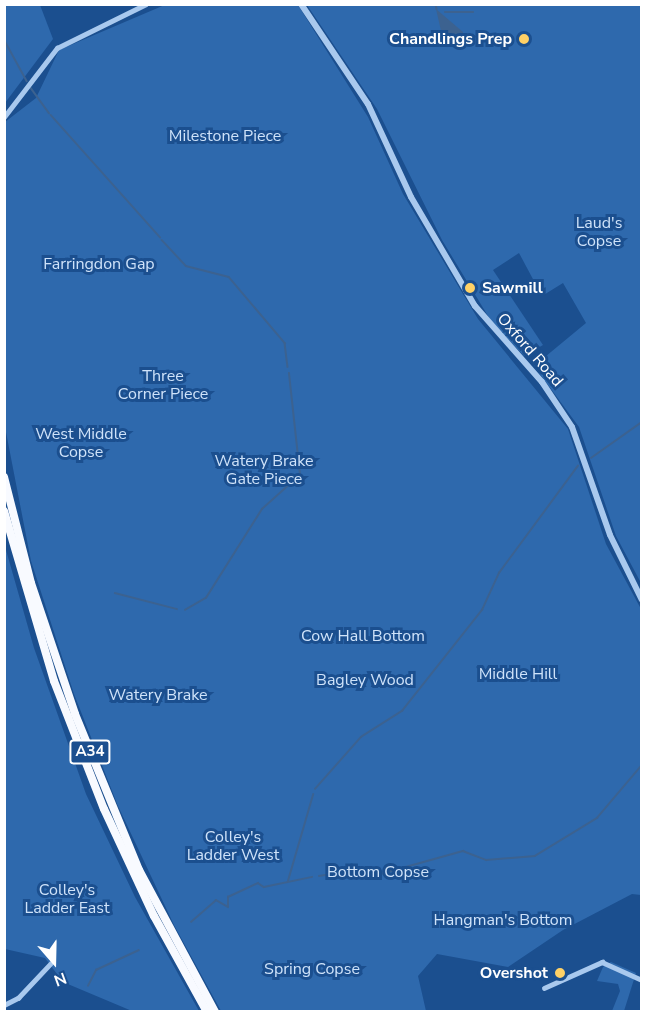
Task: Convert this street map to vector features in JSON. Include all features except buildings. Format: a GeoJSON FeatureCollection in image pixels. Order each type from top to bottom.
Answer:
{"type":"FeatureCollection","features":[{"type":"Feature","properties":{"kind":"highway","name":"A34"},"geometry":{"type":"LineString","coordinates":[[4,477],[31,583],[79,724],[139,870],[215,1011]]}},
{"type":"Feature","properties":{"kind":"highway","name":"A34"},"geometry":{"type":"LineString","coordinates":[[4,511],[54,681],[100,799],[154,916],[207,1011]]}},
{"type":"Feature","properties":{"kind":"street"},"geometry":{"type":"LineString","coordinates":[[4,117],[57,48],[146,4]]}},
{"type":"Feature","properties":{"kind":"street","name":"Oxford Road"},"geometry":{"type":"LineString","coordinates":[[302,4],[368,104],[411,197],[475,306],[542,382],[572,427],[610,535],[642,600]]}},
{"type":"Feature","properties":{"kind":"street"},"geometry":{"type":"LineString","coordinates":[[544,988],[602,962],[642,981]]}},
{"type":"Feature","properties":{"kind":"street"},"geometry":{"type":"LineString","coordinates":[[4,1005],[18,998],[50,964]]}},
{"type":"Feature","properties":{"kind":"green space"},"geometry":{"type":"Polygon","coordinates":[[[5,4],[40,5],[53,39],[5,103],[5,4]]]}},
{"type":"Feature","properties":{"kind":"green space","name":"Bagley Wood"},"geometry":{"type":"Polygon","coordinates":[[[167,4],[298,5],[368,117],[403,194],[478,319],[568,429],[606,544],[641,609],[641,895],[632,894],[563,930],[508,967],[437,954],[418,976],[426,1011],[221,1011],[174,925],[118,806],[74,694],[31,561],[5,427],[5,122],[36,98],[59,50],[167,4]]]}},
{"type":"Feature","properties":{"kind":"green space","name":"Laud's Copse"},"geometry":{"type":"Polygon","coordinates":[[[307,5],[641,5],[641,583],[616,536],[579,427],[534,366],[586,323],[563,283],[542,296],[519,253],[493,270],[543,345],[524,356],[491,321],[442,240],[377,109],[307,5]]]}},
{"type":"Feature","properties":{"kind":"green space","name":"Colley's Ladder East"},"geometry":{"type":"Polygon","coordinates":[[[4,543],[34,648],[86,794],[135,897],[199,1011],[132,1011],[63,982],[45,958],[5,949],[4,543]]]}},
{"type":"Feature","properties":{"kind":"green space"},"geometry":{"type":"Polygon","coordinates":[[[611,962],[636,973],[624,1011],[612,1011],[620,991],[618,984],[597,981],[603,967],[611,962]]]}},
{"type":"Feature","properties":{"kind":"shaded area"},"geometry":{"type":"Polygon","coordinates":[[[436,9],[463,32],[463,40],[442,35],[436,9]]]}},
{"type":"Feature","properties":{"kind":"waterway"},"geometry":{"type":"LineString","coordinates":[[436,4],[437,9]]}},
{"type":"Feature","properties":{"kind":"waterway"},"geometry":{"type":"LineString","coordinates":[[445,12],[473,12]]}},
{"type":"Feature","properties":{"kind":"waterway"},"geometry":{"type":"LineString","coordinates":[[4,39],[27,81]]}},
{"type":"Feature","properties":{"kind":"waterway"},"geometry":{"type":"LineString","coordinates":[[31,88],[49,113]]}},
{"type":"Feature","properties":{"kind":"waterway"},"geometry":{"type":"LineString","coordinates":[[51,115],[160,237]]}},
{"type":"Feature","properties":{"kind":"waterway"},"geometry":{"type":"LineString","coordinates":[[162,240],[186,266],[229,277],[285,343],[288,367]]}},
{"type":"Feature","properties":{"kind":"waterway"},"geometry":{"type":"LineString","coordinates":[[185,610],[206,598],[262,509],[300,475],[289,374]]}},
{"type":"Feature","properties":{"kind":"waterway"},"geometry":{"type":"LineString","coordinates":[[591,458],[642,422]]}},
{"type":"Feature","properties":{"kind":"waterway"},"geometry":{"type":"LineString","coordinates":[[315,789],[361,737],[402,711],[482,610],[499,573],[578,466]]}},
{"type":"Feature","properties":{"kind":"waterway"},"geometry":{"type":"LineString","coordinates":[[115,593],[177,609]]}},
{"type":"Feature","properties":{"kind":"waterway"},"geometry":{"type":"LineString","coordinates":[[319,876],[349,871],[370,877],[463,851],[486,860],[535,856],[597,818],[642,765]]}},
{"type":"Feature","properties":{"kind":"waterway"},"geometry":{"type":"LineString","coordinates":[[288,881],[313,795]]}},
{"type":"Feature","properties":{"kind":"waterway"},"geometry":{"type":"LineString","coordinates":[[191,922],[216,900],[228,907],[228,897],[258,883],[264,887],[312,877]]}},
{"type":"Feature","properties":{"kind":"waterway"},"geometry":{"type":"LineString","coordinates":[[88,986],[96,970],[139,950]]}},
{"type":"Feature","properties":{"kind":"place","name":"Chandlings Prep"},"geometry":{"type":"Point","coordinates":[524,39]}},
{"type":"Feature","properties":{"kind":"place","name":"Sawmill"},"geometry":{"type":"Point","coordinates":[470,288]}},
{"type":"Feature","properties":{"kind":"place","name":"Overshot"},"geometry":{"type":"Point","coordinates":[560,973]}},
{"type":"Feature","properties":{"kind":"park label","name":"Milestone Piece"},"geometry":{"type":"Point","coordinates":[225,136]}},
{"type":"Feature","properties":{"kind":"park label","name":"Farringdon Gap"},"geometry":{"type":"Point","coordinates":[99,264]}},
{"type":"Feature","properties":{"kind":"park label","name":"Three Corner Piece"},"geometry":{"type":"Point","coordinates":[163,385]}},
{"type":"Feature","properties":{"kind":"park label","name":"West Middle Copse"},"geometry":{"type":"Point","coordinates":[81,443]}},
{"type":"Feature","properties":{"kind":"park label","name":"Watery Brake Gate Piece"},"geometry":{"type":"Point","coordinates":[264,470]}},
{"type":"Feature","properties":{"kind":"park label","name":"Cow Hall Bottom"},"geometry":{"type":"Point","coordinates":[363,636]}},
{"type":"Feature","properties":{"kind":"park label","name":"Middle Hill"},"geometry":{"type":"Point","coordinates":[518,674]}},
{"type":"Feature","properties":{"kind":"park label","name":"Watery Brake"},"geometry":{"type":"Point","coordinates":[158,695]}},
{"type":"Feature","properties":{"kind":"park label","name":"Colley's Ladder West"},"geometry":{"type":"Point","coordinates":[233,846]}},
{"type":"Feature","properties":{"kind":"park label","name":"Bottom Copse"},"geometry":{"type":"Point","coordinates":[378,872]}},
{"type":"Feature","properties":{"kind":"park label","name":"Hangman's Bottom"},"geometry":{"type":"Point","coordinates":[503,920]}},
{"type":"Feature","properties":{"kind":"park label","name":"Spring Copse"},"geometry":{"type":"Point","coordinates":[312,969]}}]}
